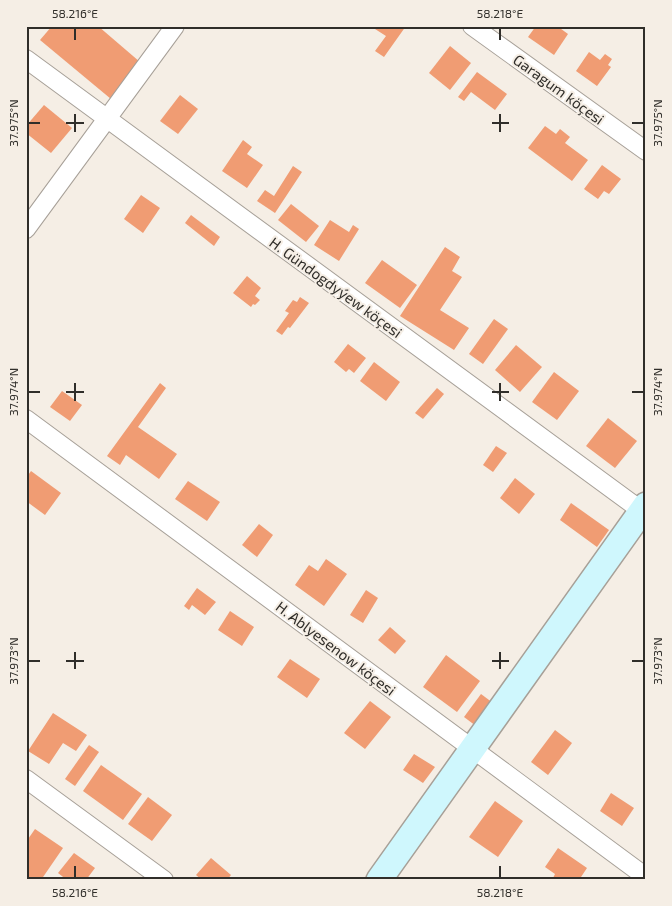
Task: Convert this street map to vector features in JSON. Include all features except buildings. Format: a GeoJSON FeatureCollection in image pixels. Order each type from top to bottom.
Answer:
{"type":"FeatureCollection","features":[{"type":"Feature","properties":{"kind":"street"},"geometry":{"type":"LineString","coordinates":[[26,229],[175,26]]}},
{"type":"Feature","properties":{"kind":"street","name":"Garagum köçesi"},"geometry":{"type":"LineString","coordinates":[[472,26],[646,151]]}},
{"type":"Feature","properties":{"kind":"street","name":"H. Gündogdyýew köçesi"},"geometry":{"type":"LineString","coordinates":[[26,59],[644,510]]}},
{"type":"Feature","properties":{"kind":"street","name":"H. Ablyesenow köçesi"},"geometry":{"type":"LineString","coordinates":[[26,418],[646,877]]}},
{"type":"Feature","properties":{"kind":"street"},"geometry":{"type":"LineString","coordinates":[[379,880],[644,510]]}},
{"type":"Feature","properties":{"kind":"street"},"geometry":{"type":"LineString","coordinates":[[26,779],[164,880]]}}]}
